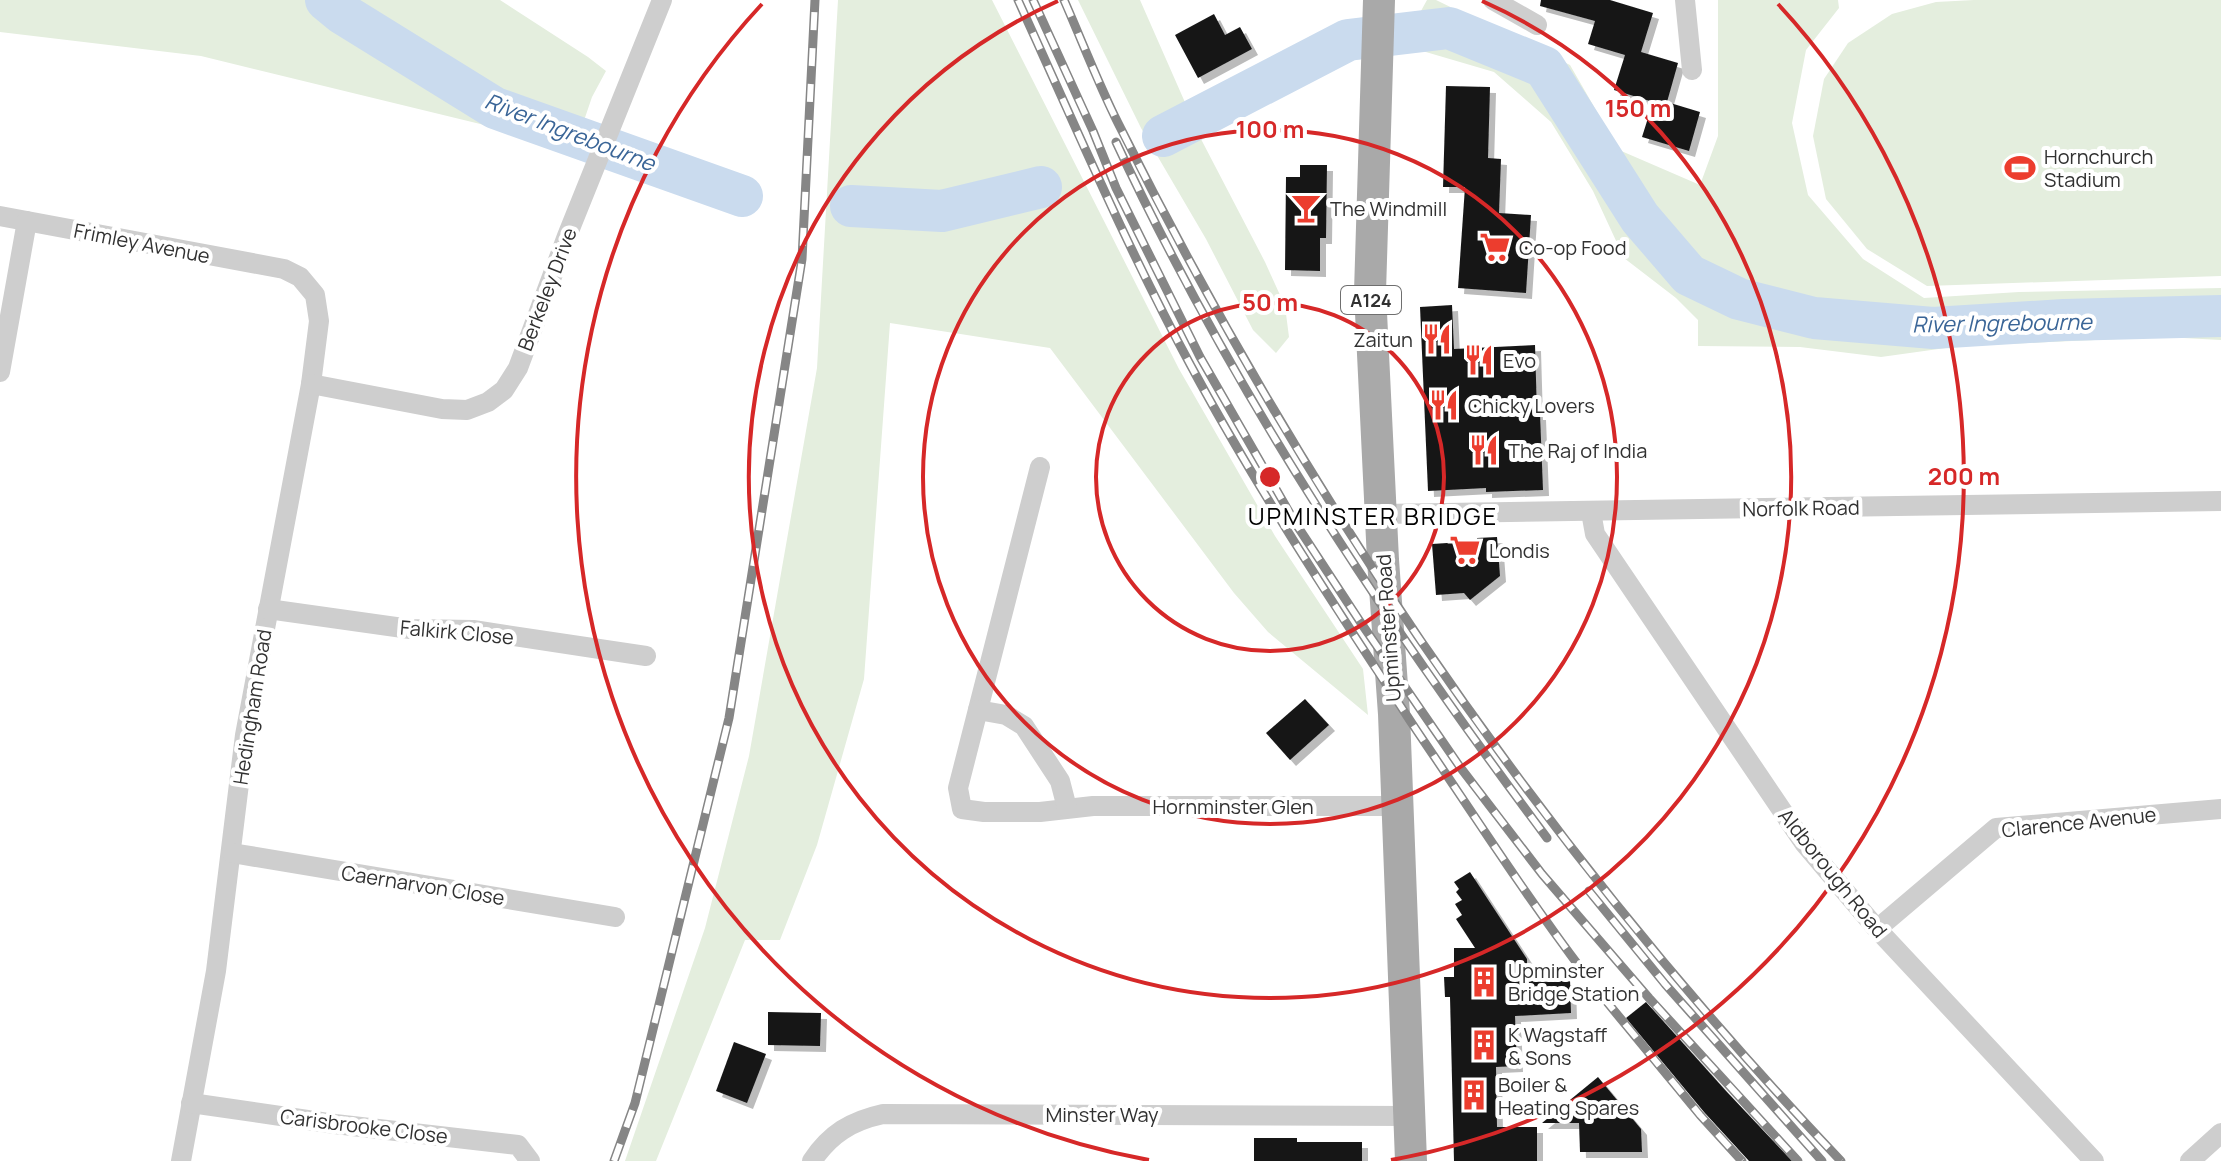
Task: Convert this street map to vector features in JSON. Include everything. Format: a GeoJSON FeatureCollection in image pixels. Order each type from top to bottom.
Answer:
{"type":"FeatureCollection","features":[{"type":"Feature","properties":{"kind":"main road","name":"Upminster Road"},"geometry":{"type":"LineString","coordinates":[[1379,9],[1370,292],[1398,806],[1411,1161]]}},
{"type":"Feature","properties":{"kind":"street","name":"Berkeley Drive"},"geometry":{"type":"LineString","coordinates":[[311,384],[442,409],[467,410],[488,402],[504,390],[518,368],[662,0]]}},
{"type":"Feature","properties":{"kind":"street"},"geometry":{"type":"LineString","coordinates":[[1493,0],[1537,25]]}},
{"type":"Feature","properties":{"kind":"street"},"geometry":{"type":"LineString","coordinates":[[1685,0],[1692,70]]}},
{"type":"Feature","properties":{"kind":"street","name":"Frimley Avenue"},"geometry":{"type":"LineString","coordinates":[[0,216],[284,269]]}},
{"type":"Feature","properties":{"kind":"street"},"geometry":{"type":"LineString","coordinates":[[0,372],[27,221]]}},
{"type":"Feature","properties":{"kind":"street","name":"Hedingham Road"},"geometry":{"type":"LineString","coordinates":[[181,1161],[216,971],[245,735],[311,384],[319,321],[315,295],[300,277],[284,269]]}},
{"type":"Feature","properties":{"kind":"street","name":"Hornminster Glen"},"geometry":{"type":"LineString","coordinates":[[1040,467],[958,788],[962,809],[1040,812],[1067,808],[1398,806]]}},
{"type":"Feature","properties":{"kind":"street","name":"Norfolk Road"},"geometry":{"type":"LineString","coordinates":[[1380,514],[2221,501]]}},
{"type":"Feature","properties":{"kind":"street","name":"Aldborough Road"},"geometry":{"type":"LineString","coordinates":[[1591,512],[1595,534],[1804,843],[1877,929],[2094,1161]]}},
{"type":"Feature","properties":{"kind":"street","name":"Falkirk Close"},"geometry":{"type":"LineString","coordinates":[[268,609],[410,629],[473,630],[646,656]]}},
{"type":"Feature","properties":{"kind":"street"},"geometry":{"type":"LineString","coordinates":[[978,710],[1006,715],[1024,726],[1060,781],[1067,808]]}},
{"type":"Feature","properties":{"kind":"street","name":"Clarence Avenue"},"geometry":{"type":"LineString","coordinates":[[1877,929],[1996,828],[2221,809]]}},
{"type":"Feature","properties":{"kind":"street","name":"Caernarvon Close"},"geometry":{"type":"LineString","coordinates":[[232,853],[615,917]]}},
{"type":"Feature","properties":{"kind":"street","name":"Carisbrooke Close"},"geometry":{"type":"LineString","coordinates":[[191,1103],[335,1124],[518,1145],[530,1161]]}},
{"type":"Feature","properties":{"kind":"street","name":"Minster Way"},"geometry":{"type":"LineString","coordinates":[[812,1161],[839,1131],[853,1123],[883,1114],[1410,1116]]}},
{"type":"Feature","properties":{"kind":"street"},"geometry":{"type":"LineString","coordinates":[[2190,1161],[2221,1133]]}},
{"type":"Feature","properties":{"kind":"green space"},"geometry":{"type":"Polygon","coordinates":[[[0,0],[500,0],[606,71],[592,97],[575,147],[201,56],[0,32],[0,0]]]}},
{"type":"Feature","properties":{"kind":"green space"},"geometry":{"type":"Polygon","coordinates":[[[838,0],[992,0],[1179,369],[1275,536],[1363,669],[1368,715],[1268,632],[1234,593],[1050,348],[890,323],[864,679],[817,845],[780,940],[745,940],[656,1161],[625,1161],[705,928],[749,756],[817,368],[838,0]]]}},
{"type":"Feature","properties":{"kind":"green space"},"geometry":{"type":"Polygon","coordinates":[[[1078,0],[1140,0],[1202,141],[1285,306],[1289,337],[1276,353],[1253,330],[1206,239],[1141,128],[1078,0]]]}},
{"type":"Feature","properties":{"kind":"green space"},"geometry":{"type":"Polygon","coordinates":[[[1427,0],[1436,0],[1570,65],[1619,150],[1700,185],[1718,136],[1718,0],[1838,0],[1839,8],[1806,50],[1792,123],[1808,195],[1863,259],[1924,298],[2019,292],[2221,288],[2221,340],[2165,337],[1960,346],[1881,357],[1800,347],[1698,346],[1698,320],[1676,298],[1624,258],[1593,191],[1551,122],[1494,72],[1419,50],[1416,20],[1427,0]]]}},
{"type":"Feature","properties":{"kind":"green space","name":"Hornchurch Stadium"},"geometry":{"type":"Polygon","coordinates":[[[2221,0],[2221,276],[1927,286],[1867,249],[1826,199],[1813,136],[1824,79],[1848,43],[1892,14],[1936,2],[2221,0]]]}},
{"type":"Feature","properties":{"kind":"building"},"geometry":{"type":"Polygon","coordinates":[[[1541,0],[1610,0],[1653,13],[1641,52],[1678,63],[1667,102],[1700,112],[1689,151],[1642,137],[1653,102],[1614,90],[1625,55],[1588,44],[1595,21],[1540,6],[1541,0]]]}},
{"type":"Feature","properties":{"kind":"building"},"geometry":{"type":"Polygon","coordinates":[[[1214,14],[1225,35],[1240,27],[1252,49],[1198,78],[1175,35],[1214,14]]]}},
{"type":"Feature","properties":{"kind":"building"},"geometry":{"type":"Polygon","coordinates":[[[1446,86],[1490,87],[1488,158],[1501,159],[1499,213],[1531,215],[1526,293],[1458,288],[1465,187],[1443,187],[1446,86]]]}},
{"type":"Feature","properties":{"kind":"building","name":"The Windmill"},"geometry":{"type":"Polygon","coordinates":[[[1300,165],[1327,165],[1326,238],[1320,238],[1320,271],[1285,270],[1286,177],[1300,177],[1300,165]]]}},
{"type":"Feature","properties":{"kind":"building"},"geometry":{"type":"Polygon","coordinates":[[[1452,305],[1454,349],[1535,345],[1543,490],[1486,492],[1486,488],[1428,491],[1420,307],[1452,305]]]}},
{"type":"Feature","properties":{"kind":"building"},"geometry":{"type":"Polygon","coordinates":[[[1497,537],[1500,576],[1470,600],[1464,593],[1436,595],[1432,544],[1497,537]]]}},
{"type":"Feature","properties":{"kind":"building"},"geometry":{"type":"Polygon","coordinates":[[[1305,699],[1329,725],[1290,760],[1266,733],[1305,699]]]}},
{"type":"Feature","properties":{"kind":"building"},"geometry":{"type":"Polygon","coordinates":[[[1470,872],[1527,959],[1527,979],[1570,979],[1571,1013],[1515,1016],[1517,1066],[1496,1067],[1497,1127],[1537,1127],[1537,1161],[1454,1161],[1450,997],[1445,997],[1444,977],[1454,977],[1454,948],[1475,948],[1456,919],[1462,915],[1455,904],[1462,900],[1454,882],[1470,872]]]}},
{"type":"Feature","properties":{"kind":"building"},"geometry":{"type":"Polygon","coordinates":[[[1646,1002],[1792,1161],[1749,1161],[1704,1112],[1626,1018],[1646,1002]]]}},
{"type":"Feature","properties":{"kind":"building"},"geometry":{"type":"Polygon","coordinates":[[[768,1012],[821,1013],[820,1046],[768,1045],[768,1012]]]}},
{"type":"Feature","properties":{"kind":"building"},"geometry":{"type":"Polygon","coordinates":[[[734,1042],[766,1054],[747,1103],[716,1091],[734,1042]]]}},
{"type":"Feature","properties":{"kind":"building"},"geometry":{"type":"Polygon","coordinates":[[[1598,1077],[1641,1129],[1642,1152],[1580,1152],[1579,1123],[1542,1123],[1598,1077]]]}},
{"type":"Feature","properties":{"kind":"building"},"geometry":{"type":"Polygon","coordinates":[[[1254,1138],[1297,1138],[1297,1142],[1362,1142],[1362,1161],[1254,1161],[1254,1138]]]}},
{"type":"Feature","properties":{"kind":"waterway","name":"River Ingrebourne"},"geometry":{"type":"LineString","coordinates":[[326,0],[343,14],[495,108],[742,196]]}},
{"type":"Feature","properties":{"kind":"waterway","name":"River Ingrebourne"},"geometry":{"type":"LineString","coordinates":[[1163,136],[1348,40],[1449,28],[1544,67],[1640,218],[1689,275],[1739,299],[1814,318],[1933,328],[2064,320],[2221,316]]}},
{"type":"Feature","properties":{"kind":"waterway","name":"River Ingrebourne"},"geometry":{"type":"LineString","coordinates":[[851,206],[942,211],[1041,187]]}},
{"type":"Feature","properties":{"kind":"railway"},"geometry":{"type":"LineString","coordinates":[[614,1161],[635,1103],[729,718],[802,259],[815,0]]}},
{"type":"Feature","properties":{"kind":"railway"},"geometry":{"type":"LineString","coordinates":[[1018,0],[1145,276],[1244,459],[1417,731],[1585,974]]}},
{"type":"Feature","properties":{"kind":"railway"},"geometry":{"type":"LineString","coordinates":[[1033,0],[1116,188],[1200,357],[1296,524],[1361,623],[1460,767],[1542,874],[1649,998],[1798,1161]]}},
{"type":"Feature","properties":{"kind":"railway"},"geometry":{"type":"LineString","coordinates":[[1064,0],[1111,108],[1192,265],[1270,403],[1353,538],[1440,669],[1533,798],[1631,922],[1733,1043],[1841,1161]]}},
{"type":"Feature","properties":{"kind":"railway"},"geometry":{"type":"LineString","coordinates":[[1116,142],[1209,324],[1314,501],[1427,672],[1547,838]]}},
{"type":"Feature","properties":{"kind":"railway"},"geometry":{"type":"LineString","coordinates":[[1589,891],[1665,984],[1822,1161]]}},
{"type":"Feature","properties":{"kind":"railway"},"geometry":{"type":"LineString","coordinates":[[1602,996],[1742,1161]]}},
{"type":"Feature","properties":{"kind":"place","name":"Hornchurch Stadium"},"geometry":{"type":"Point","coordinates":[2020,168]}},
{"type":"Feature","properties":{"kind":"place","name":"The Windmill"},"geometry":{"type":"Point","coordinates":[1306,208]}},
{"type":"Feature","properties":{"kind":"place","name":"Co-op Food"},"geometry":{"type":"Point","coordinates":[1495,247]}},
{"type":"Feature","properties":{"kind":"place","name":"Zaitun"},"geometry":{"type":"Point","coordinates":[1437,339]}},
{"type":"Feature","properties":{"kind":"place","name":"Evo"},"geometry":{"type":"Point","coordinates":[1479,360]}},
{"type":"Feature","properties":{"kind":"place","name":"Chicky Lovers"},"geometry":{"type":"Point","coordinates":[1444,405]}},
{"type":"Feature","properties":{"kind":"place","name":"The Raj of India"},"geometry":{"type":"Point","coordinates":[1484,450]}},
{"type":"Feature","properties":{"kind":"place","name":"Londis"},"geometry":{"type":"Point","coordinates":[1465,550]}},
{"type":"Feature","properties":{"kind":"place","name":"Upminster Bridge Station"},"geometry":{"type":"Point","coordinates":[1484,982]}},
{"type":"Feature","properties":{"kind":"place","name":"K Wagstaff & Sons"},"geometry":{"type":"Point","coordinates":[1484,1045]}},
{"type":"Feature","properties":{"kind":"place","name":"Boiler & Heating Spares"},"geometry":{"type":"Point","coordinates":[1474,1095]}},
{"type":"Feature","properties":{"kind":"district","name":"UPMINSTER BRIDGE"},"geometry":{"type":"Point","coordinates":[1373,515]}}]}
